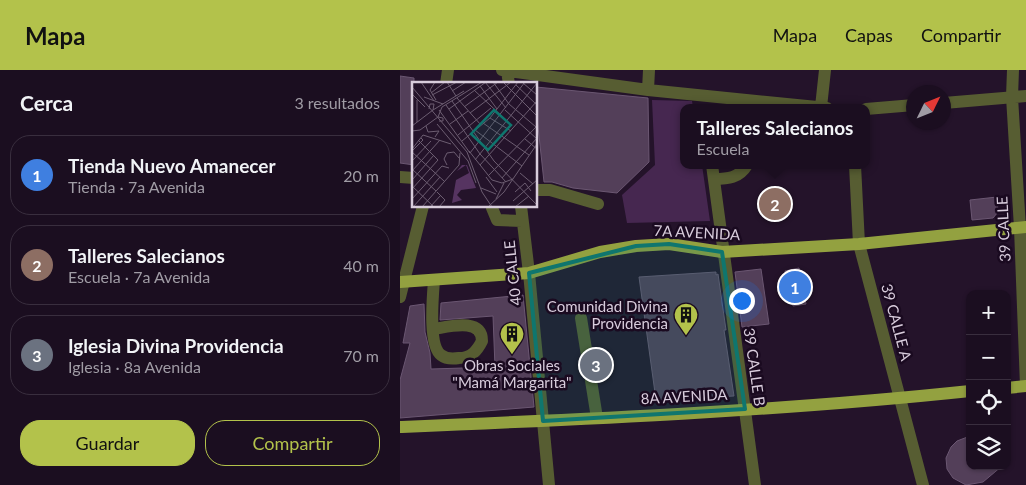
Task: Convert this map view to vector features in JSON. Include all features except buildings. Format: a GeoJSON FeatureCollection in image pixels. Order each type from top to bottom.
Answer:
{"type":"FeatureCollection","features":[{"type":"Feature","properties":{"kind":"main road","name":"7A AVENIDA"},"geometry":{"type":"LineString","coordinates":[[402,282],[529,273],[600,252],[636,246],[670,244],[722,252],[859,244],[1023,228]]}},
{"type":"Feature","properties":{"kind":"main road"},"geometry":{"type":"LineString","coordinates":[[1011,388],[1026,386]]}},
{"type":"Feature","properties":{"kind":"main road","name":"8A AVENIDA"},"geometry":{"type":"LineString","coordinates":[[400,427],[745,409],[966,392]]}},
{"type":"Feature","properties":{"kind":"street"},"geometry":{"type":"LineString","coordinates":[[502,70],[648,90],[704,102],[752,104]]}},
{"type":"Feature","properties":{"kind":"street"},"geometry":{"type":"LineString","coordinates":[[648,90],[649,70]]}},
{"type":"Feature","properties":{"kind":"street"},"geometry":{"type":"LineString","coordinates":[[824,104],[825,70]]}},
{"type":"Feature","properties":{"kind":"street","name":"39 CALLE"},"geometry":{"type":"LineString","coordinates":[[1013,70],[1012,97],[1023,228],[1026,386]]}},
{"type":"Feature","properties":{"kind":"street"},"geometry":{"type":"LineString","coordinates":[[951,102],[1026,96]]}},
{"type":"Feature","properties":{"kind":"street"},"geometry":{"type":"LineString","coordinates":[[870,109],[906,106]]}},
{"type":"Feature","properties":{"kind":"street","name":"39 CALLE B"},"geometry":{"type":"LineString","coordinates":[[713,169],[722,252],[755,485]]}},
{"type":"Feature","properties":{"kind":"street"},"geometry":{"type":"LineString","coordinates":[[714,179],[738,176],[744,169]]}},
{"type":"Feature","properties":{"kind":"street","name":"39 CALLE A"},"geometry":{"type":"LineString","coordinates":[[855,169],[859,244],[923,485]]}},
{"type":"Feature","properties":{"kind":"street"},"geometry":{"type":"LineString","coordinates":[[538,190],[550,190],[598,204]]}},
{"type":"Feature","properties":{"kind":"street"},"geometry":{"type":"LineString","coordinates":[[400,298],[402,282],[422,208]]}},
{"type":"Feature","properties":{"kind":"street"},"geometry":{"type":"LineString","coordinates":[[492,208],[497,220],[522,221]]}},
{"type":"Feature","properties":{"kind":"street","name":"40 CALLE"},"geometry":{"type":"LineString","coordinates":[[520,208],[529,273],[549,485]]}},
{"type":"Feature","properties":{"kind":"street"},"geometry":{"type":"LineString","coordinates":[[433,329],[434,280]]}},
{"type":"Feature","properties":{"kind":"street"},"geometry":{"type":"LineString","coordinates":[[581,318],[598,418]]}},
{"type":"Feature","properties":{"kind":"highlighted area"},"geometry":{"type":"Polygon","coordinates":[[[669,244],[722,252],[745,409],[543,421],[529,273],[636,246],[669,244]]]}},
{"type":"Feature","properties":{"kind":"shaded area"},"geometry":{"type":"Polygon","coordinates":[[[652,100],[692,101],[692,104],[680,104],[680,169],[703,169],[710,221],[627,223],[622,195],[655,165],[652,100]]]}},
{"type":"Feature","properties":{"kind":"place","name":"Talleres Salecianos"},"geometry":{"type":"Point","coordinates":[775,204]}},
{"type":"Feature","properties":{"kind":"place","name":"Tienda Nuevo Amanecer"},"geometry":{"type":"Point","coordinates":[795,287]}},
{"type":"Feature","properties":{"kind":"place","name":"Comunidad Divina Providencia"},"geometry":{"type":"Point","coordinates":[686,336]}},
{"type":"Feature","properties":{"kind":"place","name":"Obras Sociales \"Mamá Margarita\""},"geometry":{"type":"Point","coordinates":[512,355]}},
{"type":"Feature","properties":{"kind":"place","name":"Iglesia Divina Providencia"},"geometry":{"type":"Point","coordinates":[596,365]}}]}
